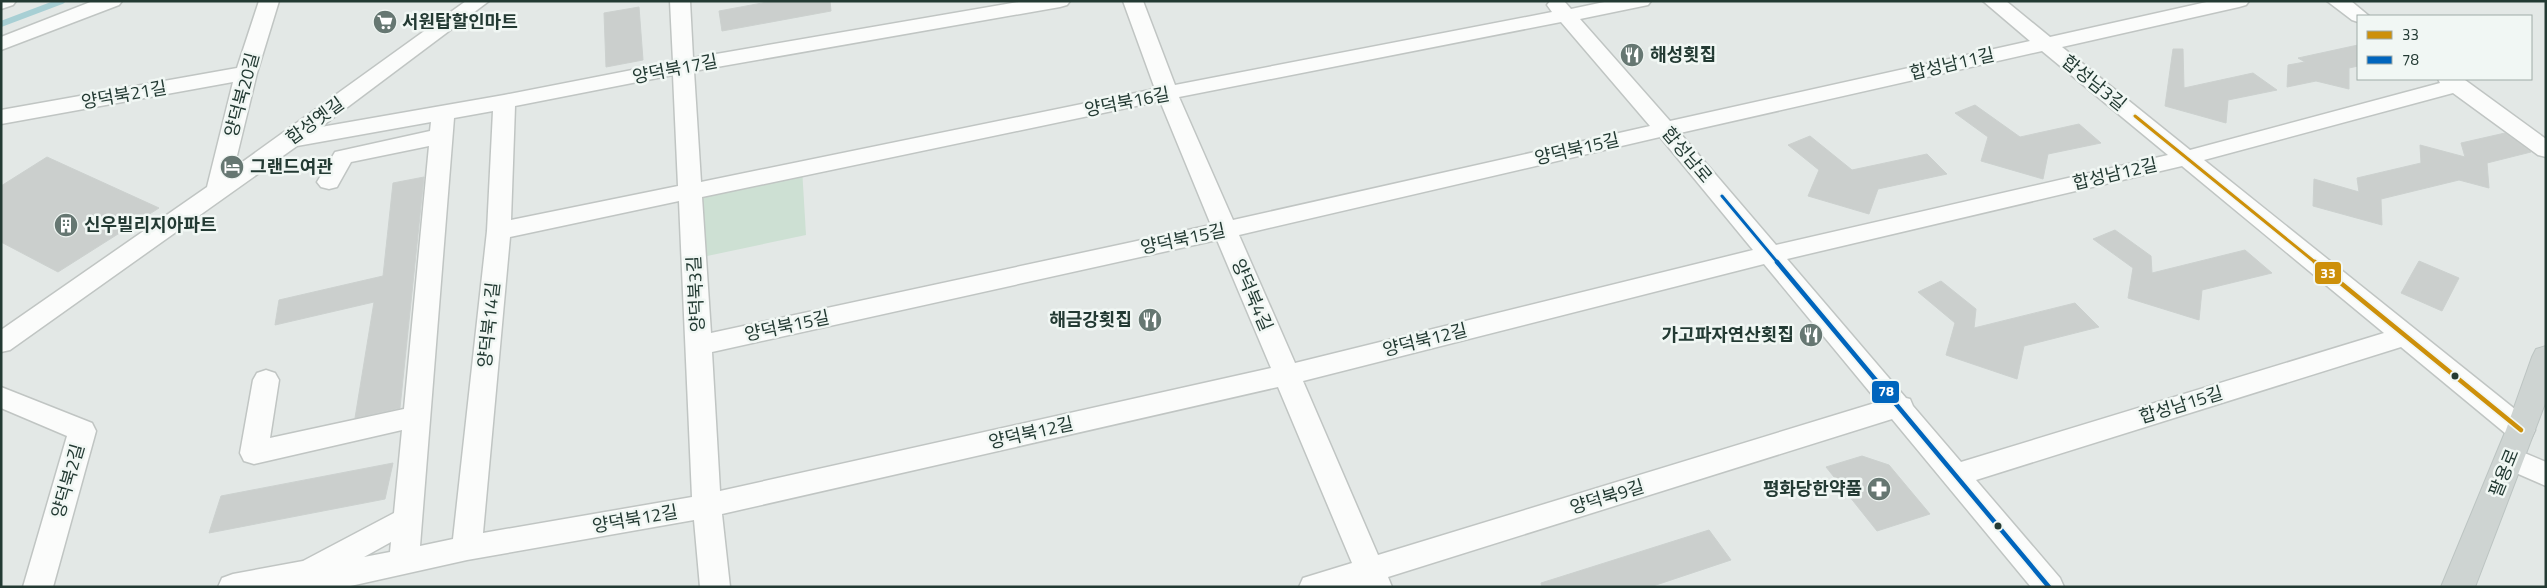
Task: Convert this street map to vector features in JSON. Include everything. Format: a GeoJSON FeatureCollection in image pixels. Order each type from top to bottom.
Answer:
{"type":"FeatureCollection","features":[{"type":"Feature","properties":{"kind":"main road","name":"팔용로"},"geometry":{"type":"LineString","coordinates":[[2458,587],[2521,430],[2546,357]]}},
{"type":"Feature","properties":{"kind":"street"},"geometry":{"type":"LineString","coordinates":[[1,3],[6,1]]}},
{"type":"Feature","properties":{"kind":"street"},"geometry":{"type":"LineString","coordinates":[[1,44],[112,1]]}},
{"type":"Feature","properties":{"kind":"street","name":"양덕북20길"},"geometry":{"type":"LineString","coordinates":[[218,189],[246,73],[270,1]]}},
{"type":"Feature","properties":{"kind":"street","name":"합성옛길"},"geometry":{"type":"LineString","coordinates":[[1,343],[290,140],[480,1]]}},
{"type":"Feature","properties":{"kind":"street","name":"양덕북3길"},"geometry":{"type":"LineString","coordinates":[[680,1],[685,66],[707,506],[715,587]]}},
{"type":"Feature","properties":{"kind":"street","name":"양덕북17길"},"geometry":{"type":"LineString","coordinates":[[290,140],[442,124],[504,102],[685,66],[1060,1]]}},
{"type":"Feature","properties":{"kind":"street","name":"양덕북4길"},"geometry":{"type":"LineString","coordinates":[[1133,1],[1167,94],[1372,579]]}},
{"type":"Feature","properties":{"kind":"street","name":"양덕북16길"},"geometry":{"type":"LineString","coordinates":[[499,231],[1167,94],[1560,9],[1641,1]]}},
{"type":"Feature","properties":{"kind":"street","name":"합성남3길"},"geometry":{"type":"LineString","coordinates":[[1993,1],[2521,430]]}},
{"type":"Feature","properties":{"kind":"street","name":"합성남11길"},"geometry":{"type":"LineString","coordinates":[[1665,128],[2239,1]]}},
{"type":"Feature","properties":{"kind":"street"},"geometry":{"type":"LineString","coordinates":[[2338,1],[2358,15]]}},
{"type":"Feature","properties":{"kind":"street","name":"합성남로"},"geometry":{"type":"LineString","coordinates":[[1560,9],[1665,128],[1900,406],[2049,587]]}},
{"type":"Feature","properties":{"kind":"street","name":"양덕북21길"},"geometry":{"type":"LineString","coordinates":[[1,117],[246,73]]}},
{"type":"Feature","properties":{"kind":"street"},"geometry":{"type":"LineString","coordinates":[[2452,82],[2546,150]]}},
{"type":"Feature","properties":{"kind":"street","name":"합성남12길"},"geometry":{"type":"LineString","coordinates":[[1771,254],[2186,158],[2452,82]]}},
{"type":"Feature","properties":{"kind":"street","name":"양덕북14길"},"geometry":{"type":"LineString","coordinates":[[467,548],[499,231],[504,102]]}},
{"type":"Feature","properties":{"kind":"street"},"geometry":{"type":"LineString","coordinates":[[329,182],[343,157],[442,124],[406,520],[404,561]]}},
{"type":"Feature","properties":{"kind":"street","name":"양덕북15길"},"geometry":{"type":"LineString","coordinates":[[699,345],[1225,230],[1665,128]]}},
{"type":"Feature","properties":{"kind":"street","name":"양덕북12길"},"geometry":{"type":"LineString","coordinates":[[285,587],[467,548],[707,506],[1286,375],[1771,254]]}},
{"type":"Feature","properties":{"kind":"street","name":"합성남15길"},"geometry":{"type":"LineString","coordinates":[[1956,474],[2405,336]]}},
{"type":"Feature","properties":{"kind":"street"},"geometry":{"type":"LineString","coordinates":[[266,380],[254,453],[416,417]]}},
{"type":"Feature","properties":{"kind":"street","name":"양덕북2길"},"geometry":{"type":"LineString","coordinates":[[1,398],[82,431],[38,587]]}},
{"type":"Feature","properties":{"kind":"street","name":"양덕북9길"},"geometry":{"type":"LineString","coordinates":[[1314,587],[1372,579],[1900,406]]}},
{"type":"Feature","properties":{"kind":"street"},"geometry":{"type":"LineString","coordinates":[[2510,458],[2546,475]]}},
{"type":"Feature","properties":{"kind":"street"},"geometry":{"type":"LineString","coordinates":[[233,587],[309,573],[406,520]]}},
{"type":"Feature","properties":{"kind":"green space"},"geometry":{"type":"Polygon","coordinates":[[[802,168],[806,235],[693,259],[690,191],[802,168]]]}},
{"type":"Feature","properties":{"kind":"building"},"geometry":{"type":"Polygon","coordinates":[[[773,1],[830,1],[831,11],[722,31],[719,11],[773,1]]]}},
{"type":"Feature","properties":{"kind":"building"},"geometry":{"type":"Polygon","coordinates":[[[639,7],[643,60],[606,67],[604,13],[639,7]]]}},
{"type":"Feature","properties":{"kind":"building"},"geometry":{"type":"Polygon","coordinates":[[[2357,45],[2357,66],[2349,68],[2349,89],[2316,81],[2287,87],[2288,65],[2305,62],[2298,58],[2357,45]]]}},
{"type":"Feature","properties":{"kind":"building"},"geometry":{"type":"Polygon","coordinates":[[[2173,49],[2183,49],[2184,88],[2253,73],[2277,90],[2228,100],[2226,123],[2165,106],[2173,49]]]}},
{"type":"Feature","properties":{"kind":"building"},"geometry":{"type":"Polygon","coordinates":[[[1975,105],[2020,137],[2079,124],[2101,143],[2048,154],[2043,179],[1981,161],[1988,137],[1955,113],[1975,105]]]}},
{"type":"Feature","properties":{"kind":"building"},"geometry":{"type":"Polygon","coordinates":[[[2505,133],[2531,152],[2487,163],[2489,188],[2459,180],[2381,199],[2382,225],[2313,206],[2314,179],[2359,192],[2357,178],[2421,163],[2420,145],[2465,157],[2461,143],[2505,133]]]}},
{"type":"Feature","properties":{"kind":"building"},"geometry":{"type":"Polygon","coordinates":[[[1810,136],[1852,170],[1927,154],[1947,174],[1878,189],[1869,214],[1808,196],[1819,170],[1788,145],[1810,136]]]}},
{"type":"Feature","properties":{"kind":"building","name":"신우빌리지아파트"},"geometry":{"type":"Polygon","coordinates":[[[47,157],[159,208],[58,272],[1,242],[1,186],[47,157]]]}},
{"type":"Feature","properties":{"kind":"building"},"geometry":{"type":"Polygon","coordinates":[[[424,177],[400,408],[355,418],[374,302],[275,325],[279,300],[383,276],[393,183],[424,177]]]}},
{"type":"Feature","properties":{"kind":"building"},"geometry":{"type":"Polygon","coordinates":[[[2115,230],[2151,256],[2152,273],[2245,250],[2272,273],[2202,290],[2199,320],[2128,298],[2133,268],[2093,239],[2115,230]]]}},
{"type":"Feature","properties":{"kind":"building"},"geometry":{"type":"Polygon","coordinates":[[[2419,261],[2459,278],[2442,311],[2401,293],[2419,261]]]}},
{"type":"Feature","properties":{"kind":"building"},"geometry":{"type":"Polygon","coordinates":[[[1941,281],[1976,309],[1974,328],[2075,303],[2099,327],[2024,346],[2017,379],[1946,355],[1955,323],[1918,292],[1941,281]]]}},
{"type":"Feature","properties":{"kind":"building"},"geometry":{"type":"Polygon","coordinates":[[[1862,456],[1889,465],[1930,514],[1877,531],[1826,467],[1862,456]]]}},
{"type":"Feature","properties":{"kind":"building"},"geometry":{"type":"Polygon","coordinates":[[[393,463],[385,499],[209,533],[221,496],[393,463]]]}},
{"type":"Feature","properties":{"kind":"building"},"geometry":{"type":"Polygon","coordinates":[[[1709,530],[1731,560],[1650,587],[1542,587],[1541,583],[1709,530]]]}},
{"type":"Feature","properties":{"kind":"waterway"},"geometry":{"type":"LineString","coordinates":[[1,24],[62,1]]}},
{"type":"Feature","properties":{"kind":"transit line","name":"33"},"geometry":{"type":"LineString","coordinates":[[2135,116],[2521,430]]}},
{"type":"Feature","properties":{"kind":"transit line","name":"78"},"geometry":{"type":"LineString","coordinates":[[1722,196],[2049,587]]}},
{"type":"Feature","properties":{"kind":"place","name":"서원탑할인마트"},"geometry":{"type":"Point","coordinates":[385,22]}},
{"type":"Feature","properties":{"kind":"place","name":"해성횟집"},"geometry":{"type":"Point","coordinates":[1632,55]}},
{"type":"Feature","properties":{"kind":"place","name":"그랜드여관"},"geometry":{"type":"Point","coordinates":[232,167]}},
{"type":"Feature","properties":{"kind":"place","name":"신우빌리지아파트"},"geometry":{"type":"Point","coordinates":[66,225]}},
{"type":"Feature","properties":{"kind":"place","name":"해금강횟집"},"geometry":{"type":"Point","coordinates":[1150,320]}},
{"type":"Feature","properties":{"kind":"place","name":"가고파자연산횟집"},"geometry":{"type":"Point","coordinates":[1811,335]}},
{"type":"Feature","properties":{"kind":"place","name":"평화당한약품"},"geometry":{"type":"Point","coordinates":[1879,489]}}]}
